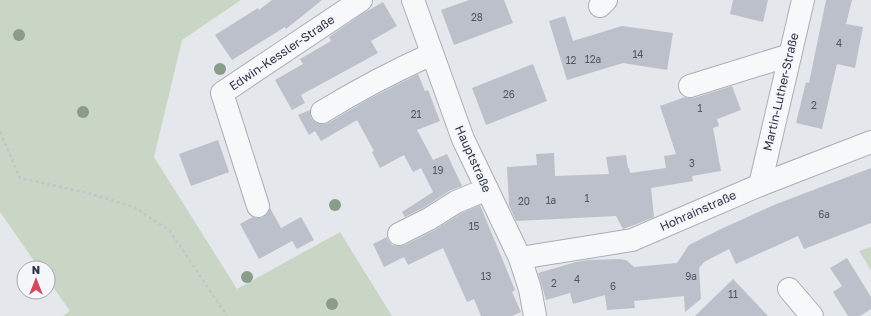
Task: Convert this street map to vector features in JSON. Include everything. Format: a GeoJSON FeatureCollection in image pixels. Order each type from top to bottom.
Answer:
{"type":"FeatureCollection","features":[{"type":"Feature","properties":{"kind":"street","name":"Edwin-Kessler-Straße"},"geometry":{"type":"LineString","coordinates":[[258,206],[222,93],[361,0]]}},
{"type":"Feature","properties":{"kind":"street","name":"Hauptstraße"},"geometry":{"type":"LineString","coordinates":[[413,0],[463,139],[520,258],[530,289],[535,316]]}},
{"type":"Feature","properties":{"kind":"street","name":"Martin-Luther-Straße"},"geometry":{"type":"LineString","coordinates":[[760,184],[803,0]]}},
{"type":"Feature","properties":{"kind":"street"},"geometry":{"type":"LineString","coordinates":[[322,112],[343,99],[432,54]]}},
{"type":"Feature","properties":{"kind":"street"},"geometry":{"type":"LineString","coordinates":[[690,86],[790,55]]}},
{"type":"Feature","properties":{"kind":"street","name":"Hohrainstraße"},"geometry":{"type":"LineString","coordinates":[[520,258],[632,240],[760,184],[871,142]]}},
{"type":"Feature","properties":{"kind":"street"},"geometry":{"type":"LineString","coordinates":[[399,234],[429,219],[456,202],[487,189]]}},
{"type":"Feature","properties":{"kind":"street"},"geometry":{"type":"LineString","coordinates":[[789,288],[812,316]]}},
{"type":"Feature","properties":{"kind":"path"},"geometry":{"type":"LineString","coordinates":[[0,132],[20,178],[88,194],[134,207],[170,231],[227,316]]}},
{"type":"Feature","properties":{"kind":"green space"},"geometry":{"type":"Polygon","coordinates":[[[0,0],[241,0],[182,40],[154,157],[237,289],[340,232],[392,316],[63,316],[70,311],[56,291],[56,260],[33,260],[0,212],[0,0]]]}},
{"type":"Feature","properties":{"kind":"green space"},"geometry":{"type":"Polygon","coordinates":[[[871,247],[871,270],[859,251],[871,247]]]}},
{"type":"Feature","properties":{"kind":"building"},"geometry":{"type":"Polygon","coordinates":[[[272,0],[322,0],[286,29],[285,27],[232,60],[215,35],[258,8],[259,10],[272,0]]]}},
{"type":"Feature","properties":{"kind":"building"},"geometry":{"type":"Polygon","coordinates":[[[469,0],[504,0],[513,23],[454,45],[441,10],[469,0]]]}},
{"type":"Feature","properties":{"kind":"building"},"geometry":{"type":"Polygon","coordinates":[[[733,0],[768,0],[763,22],[730,14],[733,0]]]}},
{"type":"Feature","properties":{"kind":"building"},"geometry":{"type":"Polygon","coordinates":[[[826,0],[852,0],[846,24],[863,27],[855,68],[837,64],[822,129],[796,123],[806,82],[809,83],[826,0]]]}},
{"type":"Feature","properties":{"kind":"building"},"geometry":{"type":"Polygon","coordinates":[[[383,2],[397,26],[371,41],[378,53],[301,95],[305,103],[292,110],[275,80],[303,64],[300,59],[331,41],[329,37],[362,14],[383,2]]]}},
{"type":"Feature","properties":{"kind":"building"},"geometry":{"type":"Polygon","coordinates":[[[565,16],[573,41],[622,26],[673,33],[667,70],[623,63],[567,80],[549,21],[565,16]]]}},
{"type":"Feature","properties":{"kind":"building"},"geometry":{"type":"Polygon","coordinates":[[[533,64],[547,101],[486,125],[472,88],[533,64]]]}},
{"type":"Feature","properties":{"kind":"building"},"geometry":{"type":"Polygon","coordinates":[[[418,74],[425,91],[428,90],[440,121],[417,130],[433,160],[447,154],[462,186],[449,191],[423,208],[405,217],[402,212],[433,192],[421,168],[413,172],[404,155],[380,168],[372,152],[374,151],[357,120],[321,141],[315,131],[309,135],[298,115],[310,110],[311,118],[316,123],[328,123],[369,99],[418,74]]]}},
{"type":"Feature","properties":{"kind":"building"},"geometry":{"type":"Polygon","coordinates":[[[732,86],[741,110],[717,119],[719,126],[713,128],[721,171],[692,176],[693,181],[651,188],[654,217],[623,229],[616,216],[516,221],[509,205],[507,167],[537,165],[536,154],[554,153],[555,176],[609,174],[606,157],[626,155],[630,173],[666,168],[664,156],[676,154],[660,106],[685,97],[694,98],[732,86]]]}},
{"type":"Feature","properties":{"kind":"building"},"geometry":{"type":"Polygon","coordinates":[[[218,140],[229,172],[191,186],[179,154],[218,140]]]}},
{"type":"Feature","properties":{"kind":"building"},"geometry":{"type":"Polygon","coordinates":[[[871,168],[871,223],[804,249],[798,236],[736,264],[729,249],[704,262],[699,268],[701,299],[685,312],[684,296],[634,301],[635,308],[607,310],[605,295],[573,304],[570,293],[546,300],[538,273],[588,260],[626,260],[634,267],[677,263],[689,245],[721,229],[774,205],[871,168]]]}},
{"type":"Feature","properties":{"kind":"building"},"geometry":{"type":"Polygon","coordinates":[[[480,205],[515,290],[512,292],[521,312],[512,316],[481,316],[474,299],[467,302],[443,248],[408,265],[404,257],[384,267],[373,244],[387,237],[392,245],[405,245],[435,230],[462,213],[480,205]]]}},
{"type":"Feature","properties":{"kind":"building"},"geometry":{"type":"Polygon","coordinates":[[[270,208],[281,228],[301,217],[314,240],[297,249],[292,241],[259,259],[240,224],[253,217],[262,218],[267,214],[270,208]]]}},
{"type":"Feature","properties":{"kind":"building"},"geometry":{"type":"Polygon","coordinates":[[[847,258],[871,297],[871,309],[860,316],[848,316],[833,292],[842,286],[830,268],[847,258]]]}},
{"type":"Feature","properties":{"kind":"building"},"geometry":{"type":"Polygon","coordinates":[[[733,279],[768,316],[695,316],[733,279]]]}}]}
